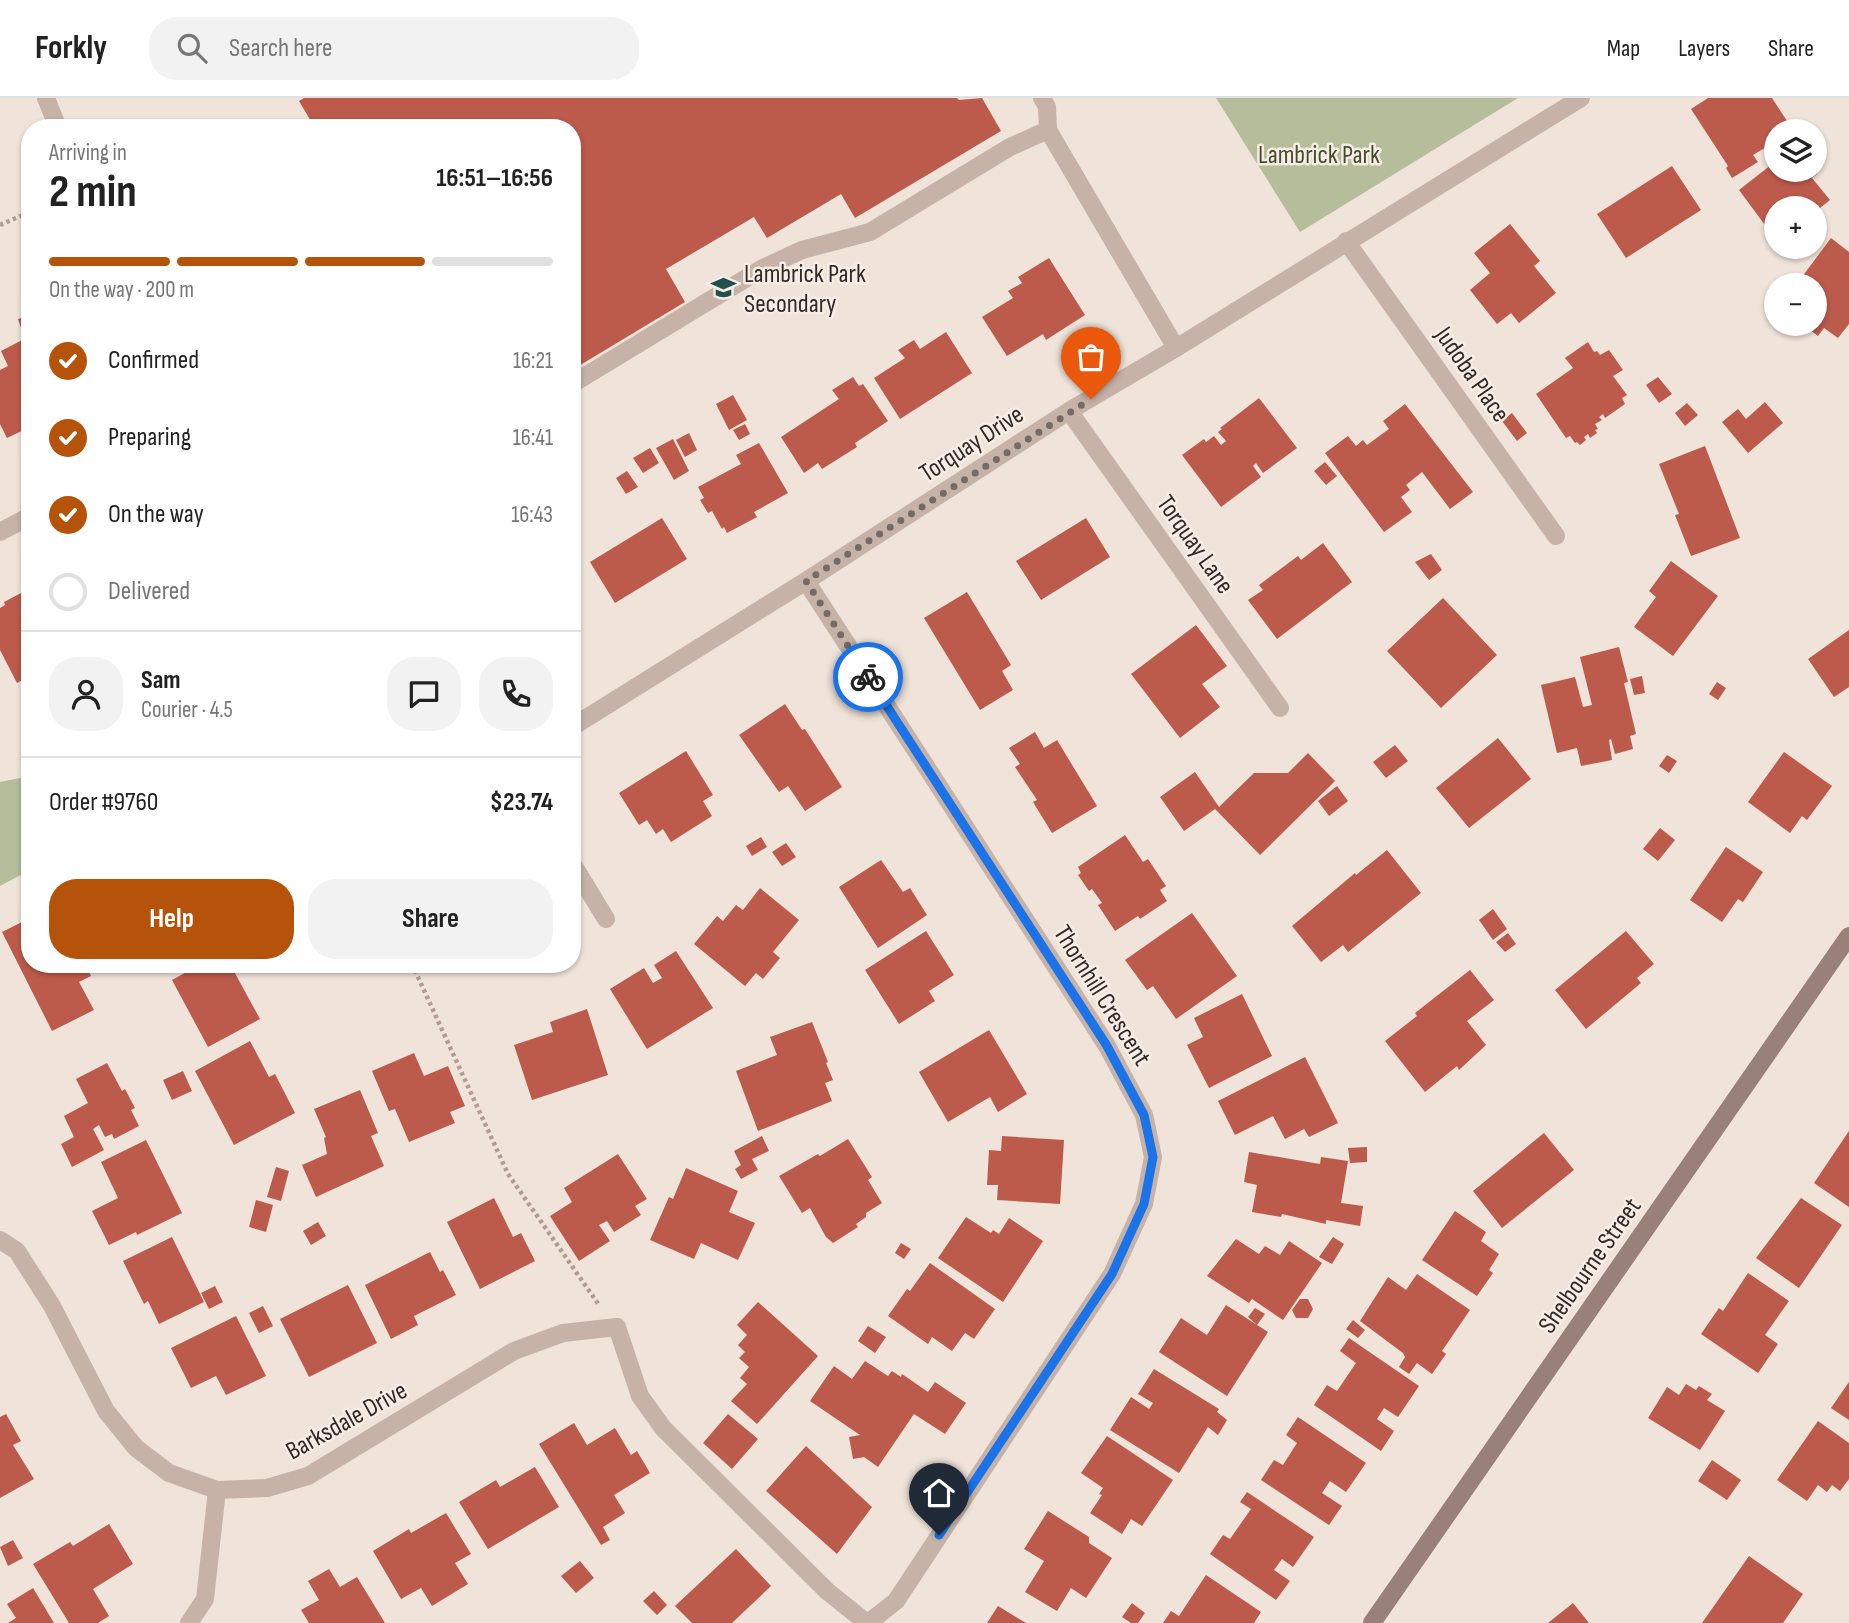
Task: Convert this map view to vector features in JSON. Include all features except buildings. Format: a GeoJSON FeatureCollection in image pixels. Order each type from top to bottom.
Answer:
{"type":"FeatureCollection","features":[{"type":"Feature","properties":{"kind":"main road","name":"Shelbourne Street"},"geometry":{"type":"LineString","coordinates":[[1372,1623],[1849,936]]}},
{"type":"Feature","properties":{"kind":"street"},"geometry":{"type":"LineString","coordinates":[[46,98],[54,119]]}},
{"type":"Feature","properties":{"kind":"street"},"geometry":{"type":"LineString","coordinates":[[1042,98],[1047,107],[1048,130],[1176,348]]}},
{"type":"Feature","properties":{"kind":"street","name":"Torquay Drive"},"geometry":{"type":"LineString","coordinates":[[581,721],[806,581],[1069,411],[1581,98]]}},
{"type":"Feature","properties":{"kind":"street"},"geometry":{"type":"LineString","coordinates":[[581,379],[763,268],[802,250],[870,232],[1010,147],[1048,130]]}},
{"type":"Feature","properties":{"kind":"street","name":"Judoba Place"},"geometry":{"type":"LineString","coordinates":[[1346,241],[1556,536]]}},
{"type":"Feature","properties":{"kind":"street","name":"Torquay Lane"},"geometry":{"type":"LineString","coordinates":[[1069,411],[1280,708]]}},
{"type":"Feature","properties":{"kind":"street"},"geometry":{"type":"LineString","coordinates":[[0,532],[21,521]]}},
{"type":"Feature","properties":{"kind":"street","name":"Thornhill Crescent"},"geometry":{"type":"LineString","coordinates":[[806,581],[1107,1046],[1144,1115],[1153,1157],[1144,1204],[1112,1274],[896,1601],[868,1623]]}},
{"type":"Feature","properties":{"kind":"street"},"geometry":{"type":"LineString","coordinates":[[581,878],[606,919]]}},
{"type":"Feature","properties":{"kind":"street","name":"Barksdale Drive"},"geometry":{"type":"LineString","coordinates":[[0,1240],[17,1251],[52,1306],[106,1411],[136,1448],[169,1473],[217,1490],[267,1488],[308,1476],[514,1351],[563,1333],[617,1327]]}},
{"type":"Feature","properties":{"kind":"street"},"geometry":{"type":"LineString","coordinates":[[617,1327],[640,1396],[663,1428],[827,1591],[868,1623]]}},
{"type":"Feature","properties":{"kind":"street"},"geometry":{"type":"LineString","coordinates":[[189,1623],[205,1599],[217,1490]]}},
{"type":"Feature","properties":{"kind":"path"},"geometry":{"type":"LineString","coordinates":[[0,225],[21,216]]}},
{"type":"Feature","properties":{"kind":"path"},"geometry":{"type":"LineString","coordinates":[[416,973],[508,1174],[617,1327]]}},
{"type":"Feature","properties":{"kind":"green space","name":"Lambrick Park"},"geometry":{"type":"Polygon","coordinates":[[[1216,98],[1518,98],[1300,232],[1216,98]]]}},
{"type":"Feature","properties":{"kind":"green space"},"geometry":{"type":"Polygon","coordinates":[[[21,778],[21,875],[0,886],[0,782],[21,778]]]}},
{"type":"Feature","properties":{"kind":"way so far"},"geometry":{"type":"LineString","coordinates":[[868,677],[806,581],[1091,399]]}},
{"type":"Feature","properties":{"kind":"place","name":"Lambrick Park Secondary"},"geometry":{"type":"Point","coordinates":[724,288]}},
{"type":"Feature","properties":{"kind":"route"},"geometry":{"type":"LineString","coordinates":[[868,677],[1107,1046],[1144,1115],[1153,1157],[1144,1204],[1112,1274],[939,1535]]}}]}
